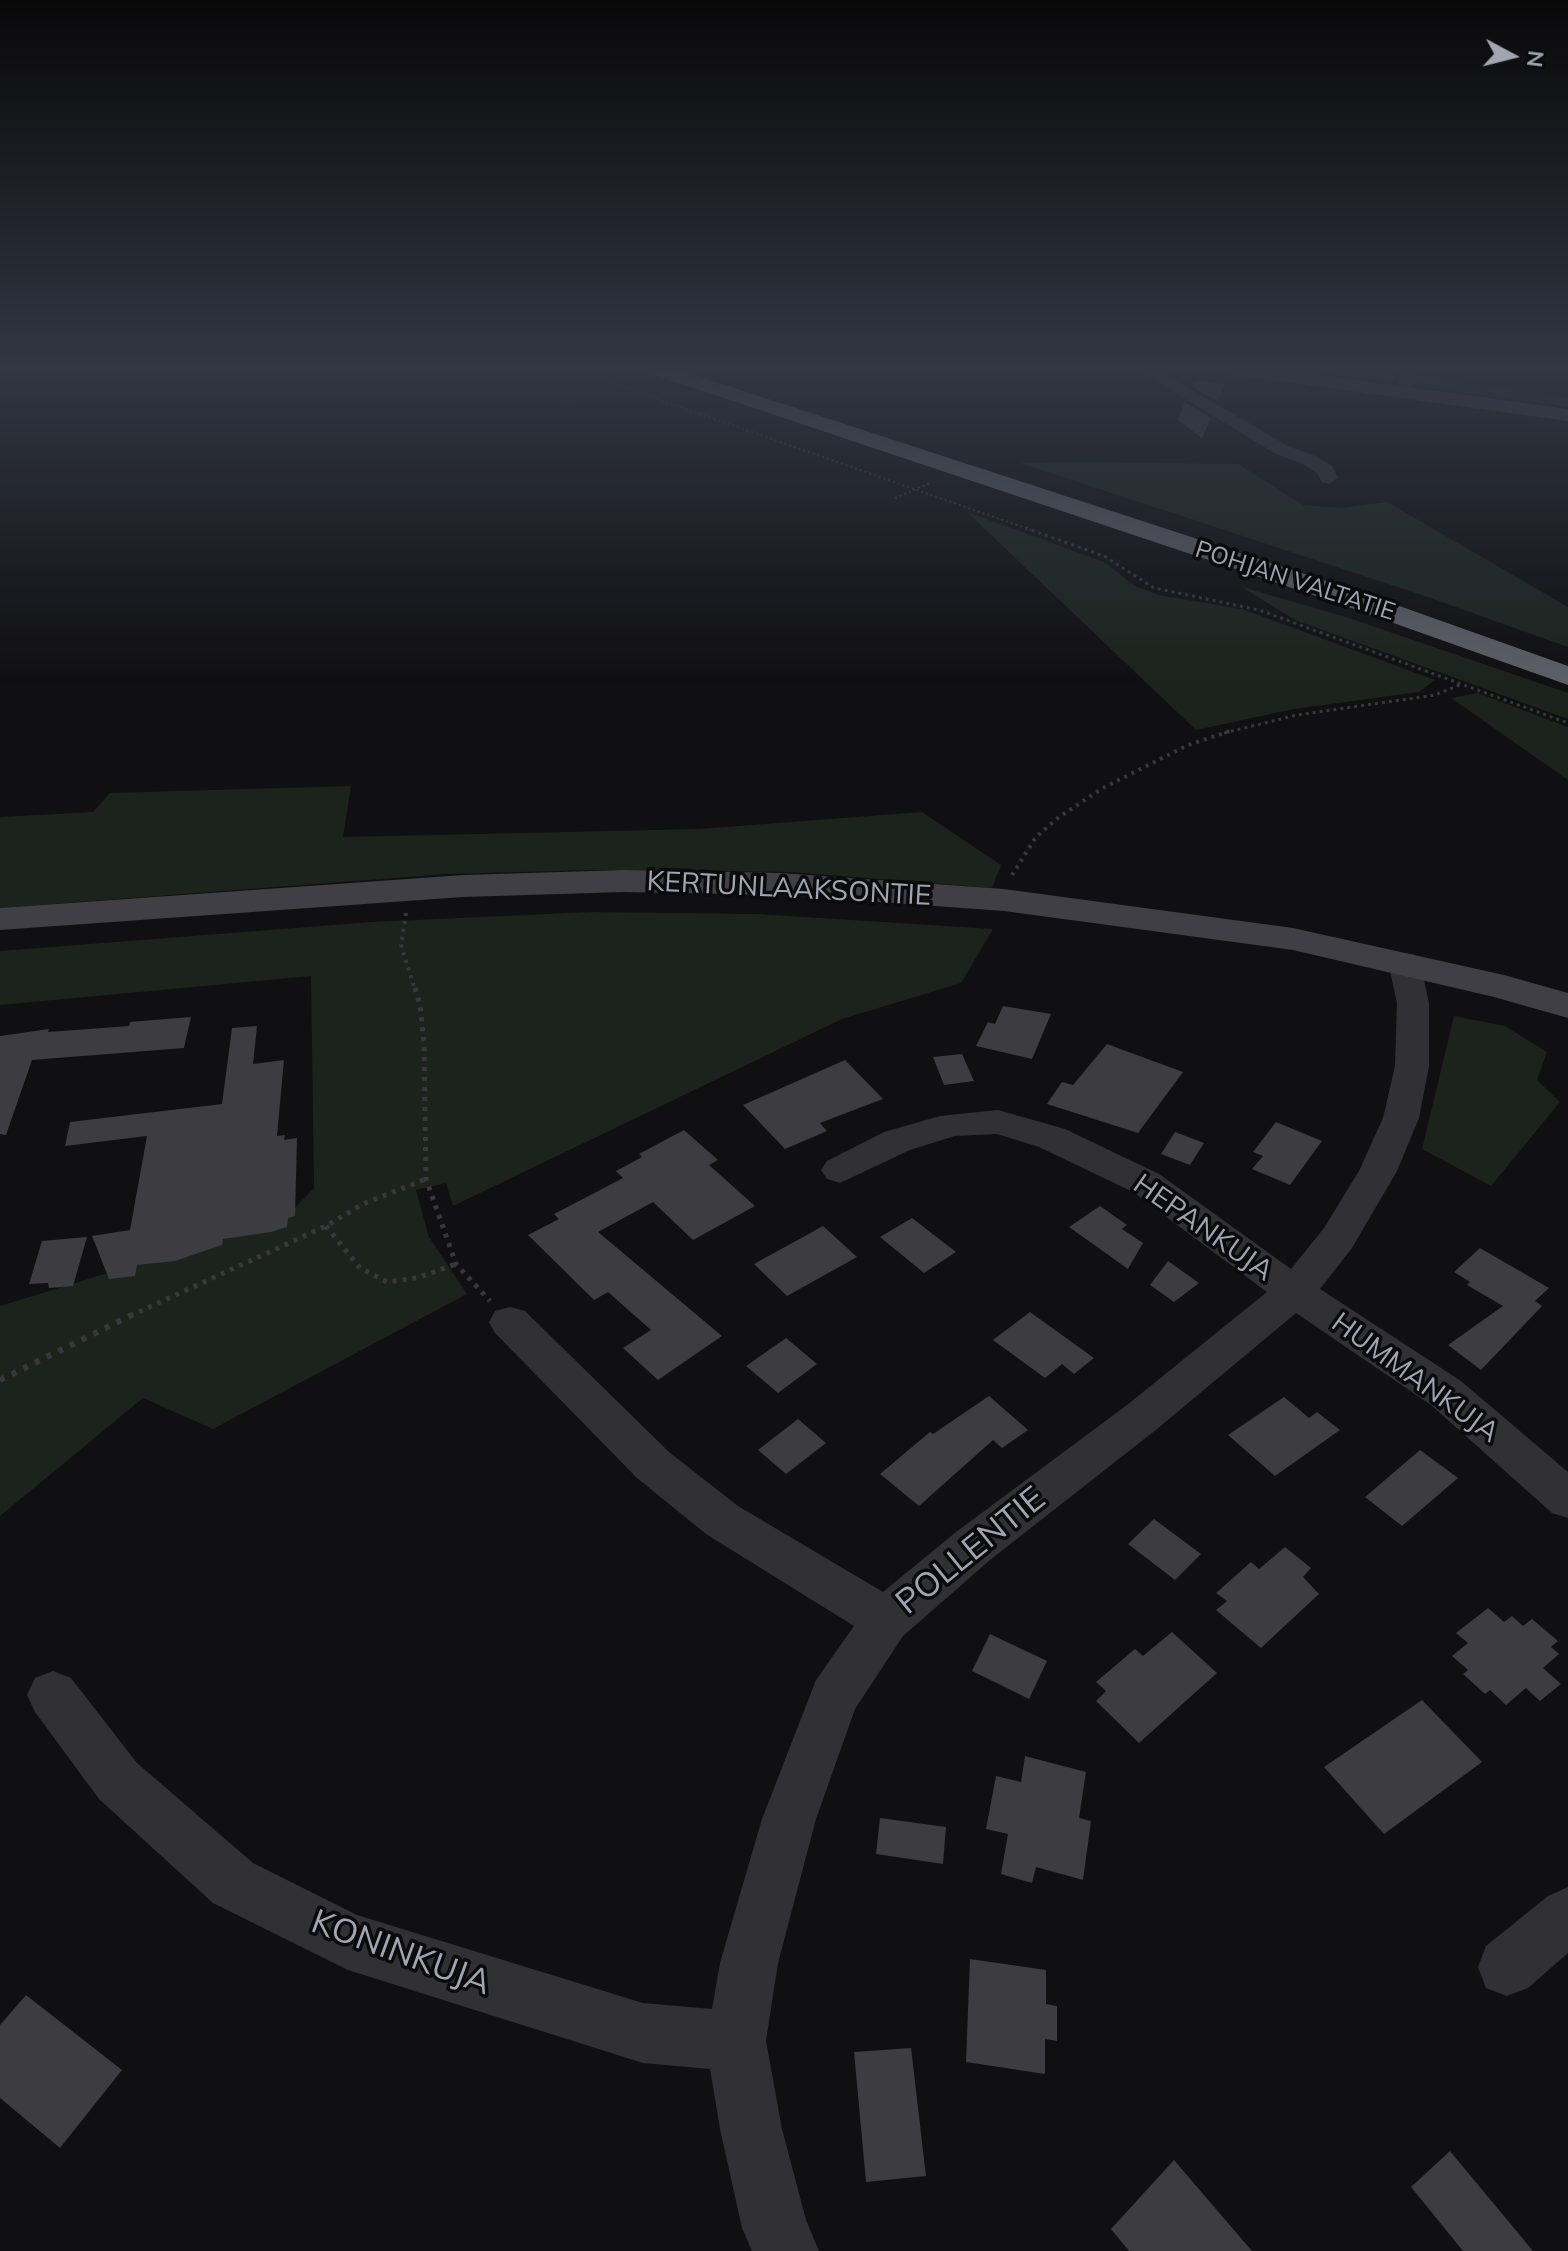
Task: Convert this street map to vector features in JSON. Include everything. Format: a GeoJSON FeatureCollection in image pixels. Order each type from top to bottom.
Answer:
{"type":"FeatureCollection","features":[{"type":"Feature","properties":{"kind":"highway","name":"POHJAN VALTATIE"},"geometry":{"type":"LineString","coordinates":[[974,474],[1350,598],[1568,676]]}},
{"type":"Feature","properties":{"kind":"street"},"geometry":{"type":"LineString","coordinates":[[1327,474],[1329,478]]}},
{"type":"Feature","properties":{"kind":"street","name":"KERTUNLAAKSONTIE"},"geometry":{"type":"LineString","coordinates":[[0,919],[463,886],[624,881],[780,884],[1004,900],[1293,939],[1404,962],[1568,1006]]}},
{"type":"Feature","properties":{"kind":"street","name":"POLLENTIE"},"geometry":{"type":"LineString","coordinates":[[786,2251],[775,2228],[751,2129],[736,2041],[749,1963],[789,1819],[834,1697],[886,1620],[973,1546],[1142,1417],[1295,1292],[1338,1238],[1378,1171],[1401,1118],[1412,1066],[1413,1003],[1404,962]]}},
{"type":"Feature","properties":{"kind":"street","name":"HEPANKUJA"},"geometry":{"type":"LineString","coordinates":[[840,1170],[911,1137],[953,1124],[998,1122],[1052,1138],[1146,1183],[1295,1292]]}},
{"type":"Feature","properties":{"kind":"street","name":"HUMMANKUJA"},"geometry":{"type":"LineString","coordinates":[[1295,1292],[1446,1393],[1568,1499]]}},
{"type":"Feature","properties":{"kind":"street"},"geometry":{"type":"LineString","coordinates":[[510,1322],[653,1465],[722,1520],[886,1620]]}},
{"type":"Feature","properties":{"kind":"street","name":"KONINKUJA"},"geometry":{"type":"LineString","coordinates":[[53,1695],[118,1781],[233,1883],[348,1941],[502,1990],[643,2033],[736,2041]]}},
{"type":"Feature","properties":{"kind":"street"},"geometry":{"type":"LineString","coordinates":[[1507,1967],[1568,1916]]}},
{"type":"Feature","properties":{"kind":"path"},"geometry":{"type":"LineString","coordinates":[[873,474],[1104,556],[1154,588],[1259,610],[1568,723]]}},
{"type":"Feature","properties":{"kind":"path"},"geometry":{"type":"LineString","coordinates":[[895,498],[916,489]]}},
{"type":"Feature","properties":{"kind":"path"},"geometry":{"type":"LineString","coordinates":[[1004,900],[1017,865],[1036,837],[1059,817],[1103,788],[1188,745],[1239,728],[1297,715],[1395,703],[1435,695],[1463,684]]}},
{"type":"Feature","properties":{"kind":"path"},"geometry":{"type":"LineString","coordinates":[[392,912],[406,911],[401,945],[420,1005],[427,1104],[426,1179],[456,1264],[510,1322]]}},
{"type":"Feature","properties":{"kind":"path"},"geometry":{"type":"LineString","coordinates":[[0,1380],[196,1283],[326,1226],[376,1198],[426,1179]]}},
{"type":"Feature","properties":{"kind":"path"},"geometry":{"type":"LineString","coordinates":[[326,1226],[360,1268],[387,1282],[417,1278],[456,1264]]}},
{"type":"Feature","properties":{"kind":"shaded area"},"geometry":{"type":"Polygon","coordinates":[[[1054,474],[1254,474],[1303,505],[1340,508],[1387,502],[1568,607],[1568,647],[1422,595],[1054,474]]]}},
{"type":"Feature","properties":{"kind":"shaded area"},"geometry":{"type":"Polygon","coordinates":[[[967,512],[1104,562],[1135,586],[1158,595],[1242,609],[1435,680],[1419,692],[1294,709],[1196,730],[967,512]]]}},
{"type":"Feature","properties":{"kind":"shaded area"},"geometry":{"type":"Polygon","coordinates":[[[1242,587],[1349,618],[1568,693],[1568,719],[1295,620],[1242,587]]]}},
{"type":"Feature","properties":{"kind":"shaded area"},"geometry":{"type":"Polygon","coordinates":[[[1478,693],[1568,727],[1568,780],[1451,698],[1478,693]]]}},
{"type":"Feature","properties":{"kind":"shaded area"},"geometry":{"type":"Polygon","coordinates":[[[351,786],[343,837],[699,829],[922,812],[1001,865],[992,888],[791,872],[596,870],[447,874],[0,908],[0,817],[93,812],[110,793],[351,786]]]}},
{"type":"Feature","properties":{"kind":"shaded area"},"geometry":{"type":"Polygon","coordinates":[[[591,912],[757,914],[993,929],[961,983],[842,1019],[453,1206],[446,1183],[416,1190],[429,1237],[467,1294],[213,1429],[143,1398],[0,1516],[0,1306],[284,1219],[314,1188],[311,976],[0,1005],[0,951],[372,922],[591,912]]]}},
{"type":"Feature","properties":{"kind":"shaded area"},"geometry":{"type":"Polygon","coordinates":[[[1454,1016],[1505,1026],[1547,1052],[1537,1080],[1560,1102],[1491,1186],[1422,1149],[1454,1016]]]}},
{"type":"Feature","properties":{"kind":"building"},"geometry":{"type":"Polygon","coordinates":[[[1003,1006],[1051,1014],[1032,1059],[976,1046],[988,1022],[995,1024],[1003,1006]]]}},
{"type":"Feature","properties":{"kind":"building"},"geometry":{"type":"Polygon","coordinates":[[[191,1017],[184,1048],[32,1060],[6,1135],[0,1134],[0,1036],[49,1029],[48,1032],[129,1026],[130,1022],[191,1017]]]}},
{"type":"Feature","properties":{"kind":"building"},"geometry":{"type":"Polygon","coordinates":[[[257,1026],[253,1064],[284,1060],[277,1136],[285,1135],[284,1140],[297,1138],[295,1216],[288,1218],[287,1227],[223,1239],[222,1245],[175,1261],[137,1265],[135,1276],[109,1279],[92,1236],[130,1230],[147,1136],[65,1146],[70,1122],[222,1104],[232,1028],[257,1026]]]}},
{"type":"Feature","properties":{"kind":"building"},"geometry":{"type":"Polygon","coordinates":[[[1107,1044],[1183,1072],[1138,1133],[1047,1104],[1062,1082],[1073,1085],[1107,1044]]]}},
{"type":"Feature","properties":{"kind":"building"},"geometry":{"type":"Polygon","coordinates":[[[962,1054],[974,1081],[944,1085],[933,1057],[962,1054]]]}},
{"type":"Feature","properties":{"kind":"building"},"geometry":{"type":"Polygon","coordinates":[[[845,1060],[883,1099],[820,1123],[827,1131],[785,1149],[743,1105],[845,1060]]]}},
{"type":"Feature","properties":{"kind":"building"},"geometry":{"type":"Polygon","coordinates":[[[1276,1122],[1322,1141],[1290,1185],[1252,1169],[1263,1156],[1253,1152],[1276,1122]]]}},
{"type":"Feature","properties":{"kind":"building"},"geometry":{"type":"Polygon","coordinates":[[[684,1130],[718,1160],[709,1165],[755,1206],[693,1240],[653,1202],[598,1232],[722,1336],[658,1380],[623,1348],[651,1330],[608,1292],[594,1300],[528,1235],[559,1219],[554,1214],[623,1178],[616,1171],[642,1157],[639,1154],[684,1130]]]}},
{"type":"Feature","properties":{"kind":"building"},"geometry":{"type":"Polygon","coordinates":[[[1175,1132],[1204,1143],[1190,1165],[1161,1154],[1175,1132]]]}},
{"type":"Feature","properties":{"kind":"building"},"geometry":{"type":"Polygon","coordinates":[[[1100,1206],[1127,1225],[1122,1229],[1143,1243],[1128,1269],[1069,1227],[1100,1206]]]}},
{"type":"Feature","properties":{"kind":"building"},"geometry":{"type":"Polygon","coordinates":[[[912,1218],[956,1252],[924,1273],[880,1237],[912,1218]]]}},
{"type":"Feature","properties":{"kind":"building"},"geometry":{"type":"Polygon","coordinates":[[[823,1226],[857,1257],[787,1296],[754,1264],[823,1226]]]}},
{"type":"Feature","properties":{"kind":"building"},"geometry":{"type":"Polygon","coordinates":[[[87,1237],[73,1286],[49,1288],[48,1283],[29,1284],[42,1241],[87,1237]]]}},
{"type":"Feature","properties":{"kind":"building"},"geometry":{"type":"Polygon","coordinates":[[[1480,1248],[1549,1288],[1535,1301],[1542,1306],[1481,1370],[1448,1345],[1503,1306],[1467,1285],[1470,1282],[1454,1272],[1480,1248]]]}},
{"type":"Feature","properties":{"kind":"building"},"geometry":{"type":"Polygon","coordinates":[[[1168,1261],[1199,1283],[1174,1302],[1150,1285],[1168,1261]]]}},
{"type":"Feature","properties":{"kind":"building"},"geometry":{"type":"Polygon","coordinates":[[[1030,1312],[1094,1358],[1074,1374],[1062,1364],[1045,1378],[993,1340],[1030,1312]]]}},
{"type":"Feature","properties":{"kind":"building"},"geometry":{"type":"Polygon","coordinates":[[[786,1338],[817,1364],[778,1393],[746,1366],[786,1338]]]}},
{"type":"Feature","properties":{"kind":"building"},"geometry":{"type":"Polygon","coordinates":[[[989,1396],[1028,1430],[1002,1448],[993,1440],[919,1506],[880,1474],[930,1432],[933,1434],[989,1396]]]}},
{"type":"Feature","properties":{"kind":"building"},"geometry":{"type":"Polygon","coordinates":[[[1284,1397],[1309,1418],[1317,1412],[1340,1430],[1275,1476],[1228,1435],[1284,1397]]]}},
{"type":"Feature","properties":{"kind":"building"},"geometry":{"type":"Polygon","coordinates":[[[798,1419],[826,1443],[786,1474],[758,1450],[798,1419]]]}},
{"type":"Feature","properties":{"kind":"building"},"geometry":{"type":"Polygon","coordinates":[[[1420,1450],[1458,1478],[1402,1526],[1365,1497],[1420,1450]]]}},
{"type":"Feature","properties":{"kind":"building"},"geometry":{"type":"Polygon","coordinates":[[[1154,1519],[1201,1554],[1175,1580],[1128,1544],[1154,1519]]]}},
{"type":"Feature","properties":{"kind":"building"},"geometry":{"type":"Polygon","coordinates":[[[1285,1547],[1311,1568],[1303,1577],[1319,1594],[1261,1648],[1216,1610],[1227,1601],[1216,1593],[1251,1562],[1259,1569],[1285,1547]]]}},
{"type":"Feature","properties":{"kind":"building"},"geometry":{"type":"Polygon","coordinates":[[[1488,1608],[1504,1622],[1512,1616],[1523,1626],[1532,1619],[1558,1641],[1551,1647],[1559,1654],[1543,1668],[1561,1684],[1540,1701],[1526,1688],[1506,1705],[1490,1690],[1485,1694],[1463,1674],[1468,1670],[1452,1656],[1468,1643],[1456,1633],[1488,1608]]]}},
{"type":"Feature","properties":{"kind":"building"},"geometry":{"type":"Polygon","coordinates":[[[1172,1632],[1217,1673],[1139,1743],[1096,1701],[1106,1691],[1096,1682],[1135,1649],[1143,1656],[1172,1632]]]}},
{"type":"Feature","properties":{"kind":"building"},"geometry":{"type":"Polygon","coordinates":[[[990,1634],[1047,1661],[1029,1699],[972,1671],[990,1634]]]}},
{"type":"Feature","properties":{"kind":"building"},"geometry":{"type":"Polygon","coordinates":[[[1422,1700],[1482,1762],[1384,1834],[1324,1767],[1422,1700]]]}},
{"type":"Feature","properties":{"kind":"building"},"geometry":{"type":"Polygon","coordinates":[[[1025,1756],[1086,1772],[1079,1818],[1091,1821],[1083,1880],[1036,1867],[1032,1883],[1001,1874],[1008,1834],[986,1829],[996,1776],[1021,1782],[1025,1756]]]}},
{"type":"Feature","properties":{"kind":"building"},"geometry":{"type":"Polygon","coordinates":[[[880,1818],[946,1827],[943,1864],[876,1854],[880,1818]]]}},
{"type":"Feature","properties":{"kind":"building"},"geometry":{"type":"Polygon","coordinates":[[[970,1959],[1046,1970],[1046,2004],[1057,2006],[1057,2041],[1045,2039],[1045,2074],[966,2062],[970,1959]]]}},
{"type":"Feature","properties":{"kind":"building"},"geometry":{"type":"Polygon","coordinates":[[[26,1995],[122,2070],[60,2148],[0,2098],[0,2025],[26,1995]]]}},
{"type":"Feature","properties":{"kind":"building"},"geometry":{"type":"Polygon","coordinates":[[[911,2048],[926,2176],[866,2182],[854,2052],[911,2048]]]}},
{"type":"Feature","properties":{"kind":"building"},"geometry":{"type":"Polygon","coordinates":[[[1450,2151],[1533,2251],[1463,2251],[1411,2187],[1450,2151]]]}},
{"type":"Feature","properties":{"kind":"building"},"geometry":{"type":"Polygon","coordinates":[[[1174,2160],[1252,2251],[1129,2251],[1111,2229],[1174,2160]]]}}]}
